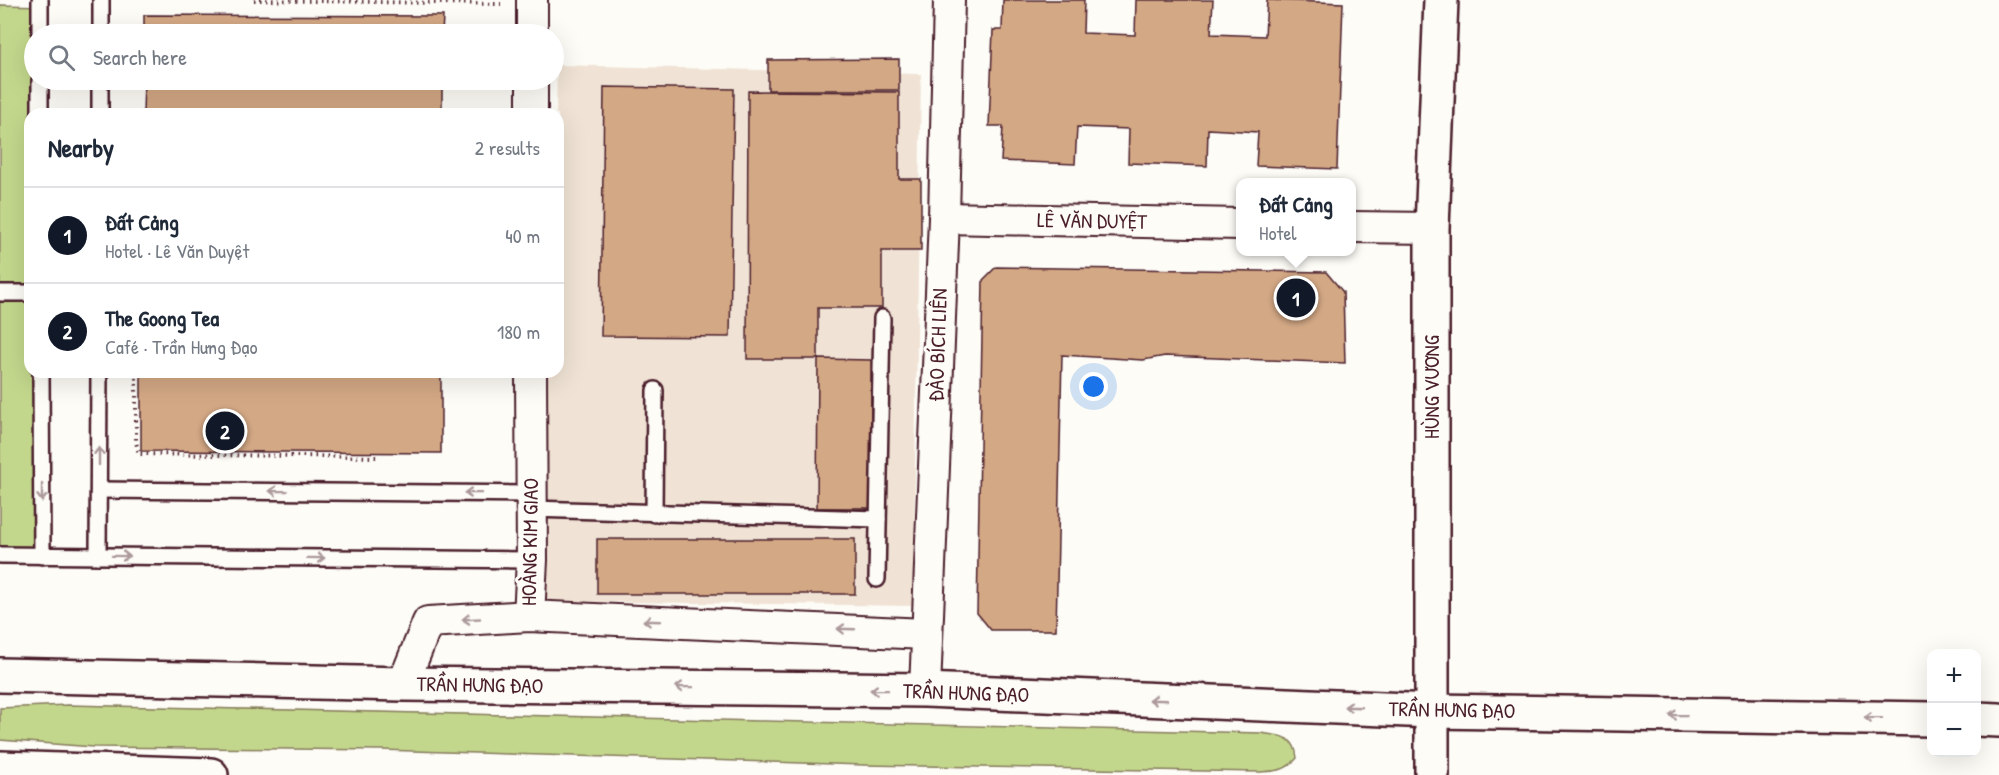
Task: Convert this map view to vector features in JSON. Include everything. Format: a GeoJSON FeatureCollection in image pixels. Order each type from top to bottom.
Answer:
{"type":"FeatureCollection","features":[{"type":"Feature","properties":{"kind":"street","name":"ĐÀO BÍCH LIÊN"},"geometry":{"type":"LineString","coordinates":[[925,690],[944,218],[950,0]]}},
{"type":"Feature","properties":{"kind":"street","name":"HÙNG VƯƠNG"},"geometry":{"type":"LineString","coordinates":[[1432,775],[1432,228],[1440,0]]}},
{"type":"Feature","properties":{"kind":"street"},"geometry":{"type":"LineString","coordinates":[[532,2],[532,24]]}},
{"type":"Feature","properties":{"kind":"street"},"geometry":{"type":"LineString","coordinates":[[532,90],[532,108]]}},
{"type":"Feature","properties":{"kind":"street","name":"LÊ VĂN DUYỆT"},"geometry":{"type":"LineString","coordinates":[[944,218],[1236,224]]}},
{"type":"Feature","properties":{"kind":"street"},"geometry":{"type":"LineString","coordinates":[[1356,226],[1432,228]]}},
{"type":"Feature","properties":{"kind":"street","name":"HOÀNG KIM GIAO"},"geometry":{"type":"LineString","coordinates":[[403,684],[428,622],[530,616],[531,378]]}},
{"type":"Feature","properties":{"kind":"street"},"geometry":{"type":"LineString","coordinates":[[530,616],[926,634]]}},
{"type":"Feature","properties":{"kind":"street","name":"TRẦN HƯNG ĐẠO"},"geometry":{"type":"LineString","coordinates":[[0,675],[403,684],[925,690],[1432,711],[1927,719]]}},
{"type":"Feature","properties":{"kind":"street"},"geometry":{"type":"LineString","coordinates":[[1981,719],[1999,720]]}},
{"type":"Feature","properties":{"kind":"street"},"geometry":{"type":"LineString","coordinates":[[0,768],[60,773],[211,775]]}},
{"type":"Feature","properties":{"kind":"lane"},"geometry":{"type":"LineString","coordinates":[[40,0],[40,24]]}},
{"type":"Feature","properties":{"kind":"lane"},"geometry":{"type":"LineString","coordinates":[[101,0],[101,24]]}},
{"type":"Feature","properties":{"kind":"lane"},"geometry":{"type":"LineString","coordinates":[[40,90],[40,108]]}},
{"type":"Feature","properties":{"kind":"lane"},"geometry":{"type":"LineString","coordinates":[[100,90],[100,108]]}},
{"type":"Feature","properties":{"kind":"lane"},"geometry":{"type":"LineString","coordinates":[[0,293],[24,293]]}},
{"type":"Feature","properties":{"kind":"lane"},"geometry":{"type":"LineString","coordinates":[[877,579],[882,318]]}},
{"type":"Feature","properties":{"kind":"lane"},"geometry":{"type":"LineString","coordinates":[[41,378],[42,556]]}},
{"type":"Feature","properties":{"kind":"lane"},"geometry":{"type":"LineString","coordinates":[[98,556],[99,378]]}},
{"type":"Feature","properties":{"kind":"lane"},"geometry":{"type":"LineString","coordinates":[[654,514],[655,390]]}},
{"type":"Feature","properties":{"kind":"lane"},"geometry":{"type":"LineString","coordinates":[[99,490],[531,501],[654,514],[878,519]]}},
{"type":"Feature","properties":{"kind":"lane"},"geometry":{"type":"LineString","coordinates":[[0,555],[532,560]]}},
{"type":"Feature","properties":{"kind":"path"},"geometry":{"type":"LineString","coordinates":[[254,0],[532,2]]}},
{"type":"Feature","properties":{"kind":"path"},"geometry":{"type":"LineString","coordinates":[[136,378],[136,442],[139,454],[380,457]]}},
{"type":"Feature","properties":{"kind":"shaded area"},"geometry":{"type":"Polygon","coordinates":[[[564,65],[921,74],[913,606],[545,601],[548,378],[564,378],[564,108],[556,108],[556,90],[564,90],[564,65]]]}},
{"type":"Feature","properties":{"kind":"green space"},"geometry":{"type":"Polygon","coordinates":[[[0,5],[44,6],[38,24],[24,24],[24,90],[37,90],[41,108],[24,108],[24,378],[42,378],[41,563],[0,562],[0,5]]]}},
{"type":"Feature","properties":{"kind":"green space"},"geometry":{"type":"Polygon","coordinates":[[[68,705],[1261,733],[1280,736],[1290,741],[1296,750],[1297,758],[1285,768],[1261,772],[864,765],[381,750],[94,747],[0,740],[0,708],[68,705]]]}},
{"type":"Feature","properties":{"kind":"building"},"geometry":{"type":"Polygon","coordinates":[[[1003,0],[1084,0],[1083,33],[1135,35],[1136,0],[1213,0],[1211,34],[1265,36],[1267,0],[1343,3],[1337,169],[1256,166],[1258,132],[1208,129],[1207,166],[1128,163],[1129,129],[1077,127],[1075,164],[1001,161],[1003,126],[989,126],[993,30],[1002,30],[1003,0]]]}},
{"type":"Feature","properties":{"kind":"building"},"geometry":{"type":"Polygon","coordinates":[[[144,15],[443,16],[443,24],[144,24],[144,15]]]}},
{"type":"Feature","properties":{"kind":"building"},"geometry":{"type":"Polygon","coordinates":[[[899,59],[899,90],[768,90],[768,60],[899,59]]]}},
{"type":"Feature","properties":{"kind":"building"},"geometry":{"type":"Polygon","coordinates":[[[604,87],[734,89],[730,337],[601,336],[604,87]]]}},
{"type":"Feature","properties":{"kind":"building"},"geometry":{"type":"Polygon","coordinates":[[[144,90],[442,90],[442,108],[143,108],[144,90]]]}},
{"type":"Feature","properties":{"kind":"building"},"geometry":{"type":"Polygon","coordinates":[[[748,91],[899,92],[899,179],[921,179],[921,251],[882,251],[882,308],[818,308],[818,359],[747,359],[748,91]]]}},
{"type":"Feature","properties":{"kind":"building"},"geometry":{"type":"Polygon","coordinates":[[[996,267],[1326,272],[1343,292],[1345,363],[1165,356],[1143,360],[1062,355],[1056,630],[991,630],[977,613],[983,280],[996,267]]]}},
{"type":"Feature","properties":{"kind":"building"},"geometry":{"type":"Polygon","coordinates":[[[818,359],[871,360],[871,508],[817,508],[818,359]]]}},
{"type":"Feature","properties":{"kind":"building"},"geometry":{"type":"Polygon","coordinates":[[[141,378],[441,378],[441,453],[141,451],[141,378]]]}},
{"type":"Feature","properties":{"kind":"building"},"geometry":{"type":"Polygon","coordinates":[[[597,539],[855,539],[855,594],[597,594],[597,539]]]}},
{"type":"Feature","properties":{"kind":"place","name":"Đất Cảng"},"geometry":{"type":"Point","coordinates":[1296,298]}},
{"type":"Feature","properties":{"kind":"place","name":"The Goong Tea"},"geometry":{"type":"Point","coordinates":[225,431]}}]}
